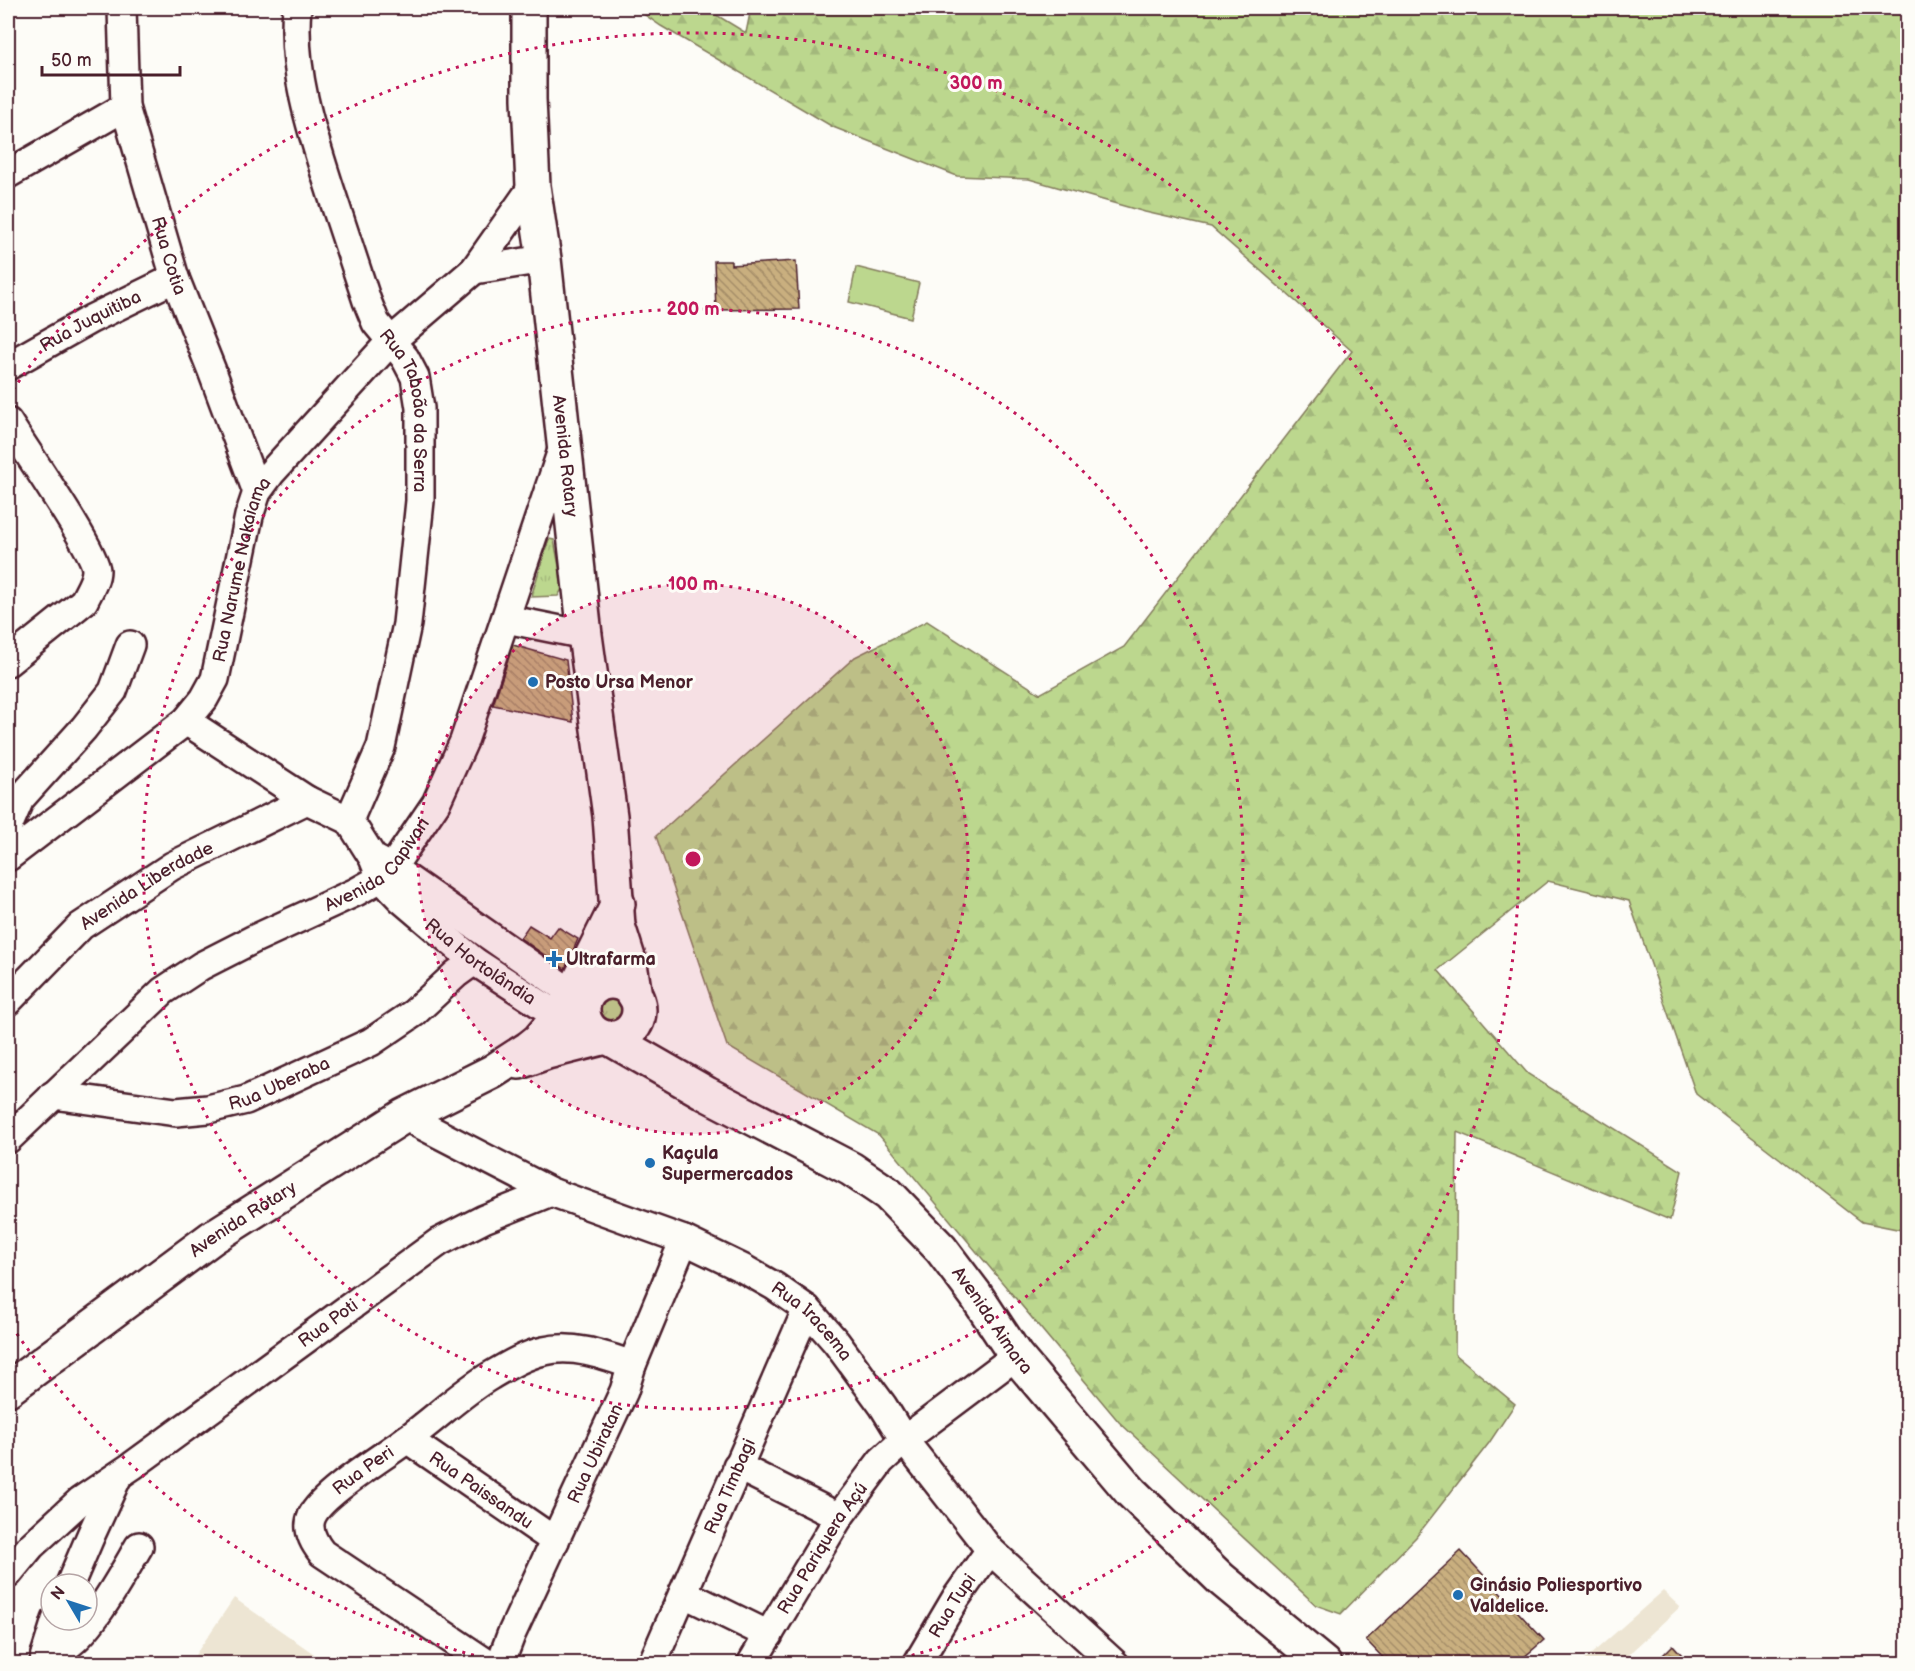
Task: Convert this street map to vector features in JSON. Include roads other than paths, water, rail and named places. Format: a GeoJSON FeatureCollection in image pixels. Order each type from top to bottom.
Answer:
{"type":"FeatureCollection","features":[{"type":"Feature","properties":{"kind":"main road","name":"Avenida Rotary"},"geometry":{"type":"LineString","coordinates":[[529,8],[529,99],[533,186],[544,259],[585,635],[610,816],[618,927],[630,964],[637,1001],[668,1063],[684,1081]]}},
{"type":"Feature","properties":{"kind":"main road","name":"Avenida Rotary"},"geometry":{"type":"LineString","coordinates":[[492,1072],[539,1040],[566,1005],[618,904]]}},
{"type":"Feature","properties":{"kind":"main road"},"geometry":{"type":"LineString","coordinates":[[615,982],[624,985],[637,1001],[639,1016],[635,1025],[620,1037],[601,1036],[583,1018],[584,999],[597,985],[615,982]]}},
{"type":"Feature","properties":{"kind":"main road","name":"Avenida Rotary"},"geometry":{"type":"LineString","coordinates":[[8,1389],[213,1237],[404,1116],[492,1072],[601,1036]]}},
{"type":"Feature","properties":{"kind":"main road","name":"Avenida Aimara"},"geometry":{"type":"LineString","coordinates":[[601,1036],[851,1169],[888,1194],[941,1249],[975,1294],[1016,1356],[1131,1492],[1221,1579],[1324,1664]]}},
{"type":"Feature","properties":{"kind":"street","name":"Rua Cotia"},"geometry":{"type":"LineString","coordinates":[[122,8],[125,107],[175,278],[257,492]]}},
{"type":"Feature","properties":{"kind":"street","name":"Rua Taboão da Serra"},"geometry":{"type":"LineString","coordinates":[[297,8],[298,55],[302,89],[322,162],[367,301],[376,323],[405,358],[415,377],[420,408],[420,501],[406,624],[381,747],[349,820]]}},
{"type":"Feature","properties":{"kind":"street"},"geometry":{"type":"LineString","coordinates":[[8,174],[125,107]]}},
{"type":"Feature","properties":{"kind":"street","name":"Rua Narume Nakaiama"},"geometry":{"type":"LineString","coordinates":[[8,857],[186,721],[204,699],[215,679],[249,516],[257,492],[290,450],[390,342],[474,270],[533,186]]}},
{"type":"Feature","properties":{"kind":"street"},"geometry":{"type":"LineString","coordinates":[[474,270],[544,259]]}},
{"type":"Feature","properties":{"kind":"street","name":"Rua Juquitiba"},"geometry":{"type":"LineString","coordinates":[[8,366],[91,319],[175,278]]}},
{"type":"Feature","properties":{"kind":"street"},"geometry":{"type":"LineString","coordinates":[[8,422],[85,543],[96,571],[92,586],[84,600],[8,662]]}},
{"type":"Feature","properties":{"kind":"street","name":"Avenida Capivari"},"geometry":{"type":"LineString","coordinates":[[8,1139],[163,991],[201,966],[382,868],[436,803],[464,741],[563,446]]}},
{"type":"Feature","properties":{"kind":"street"},"geometry":{"type":"LineString","coordinates":[[506,619],[585,635]]}},
{"type":"Feature","properties":{"kind":"street"},"geometry":{"type":"LineString","coordinates":[[8,827],[20,799],[84,728],[113,691],[130,645]]}},
{"type":"Feature","properties":{"kind":"street"},"geometry":{"type":"LineString","coordinates":[[186,721],[307,800],[349,820],[382,868]]}},
{"type":"Feature","properties":{"kind":"street","name":"Avenida Liberdade"},"geometry":{"type":"LineString","coordinates":[[8,1001],[81,926],[172,866],[307,800]]}},
{"type":"Feature","properties":{"kind":"street","name":"Rua Hortolândia"},"geometry":{"type":"LineString","coordinates":[[382,868],[400,899],[474,960],[566,1005]]}},
{"type":"Feature","properties":{"kind":"street","name":"Rua Hortolândia"},"geometry":{"type":"LineString","coordinates":[[382,868],[566,1005],[576,1027],[601,1036]]}},
{"type":"Feature","properties":{"kind":"street","name":"Rua Uberaba"},"geometry":{"type":"LineString","coordinates":[[53,1095],[176,1112],[208,1109],[246,1100],[371,1042],[414,1013],[474,960]]}},
{"type":"Feature","properties":{"kind":"street","name":"Rua Iracema"},"geometry":{"type":"LineString","coordinates":[[404,1116],[551,1192],[684,1240],[744,1269],[807,1309],[836,1342],[883,1406],[904,1440],[990,1550],[1115,1664]]}},
{"type":"Feature","properties":{"kind":"street","name":"Rua Poti"},"geometry":{"type":"LineString","coordinates":[[8,1574],[31,1546],[80,1501],[118,1476],[439,1242],[484,1219],[551,1192]]}},
{"type":"Feature","properties":{"kind":"street","name":"Rua Ubiratan"},"geometry":{"type":"LineString","coordinates":[[500,1664],[624,1391],[632,1365],[684,1240]]}},
{"type":"Feature","properties":{"kind":"street","name":"Rua Timbagi"},"geometry":{"type":"LineString","coordinates":[[651,1664],[807,1309]]}},
{"type":"Feature","properties":{"kind":"street","name":"Rua Peri"},"geometry":{"type":"LineString","coordinates":[[488,1664],[322,1553],[313,1541],[310,1528],[311,1518],[317,1508],[345,1484],[489,1377],[525,1357],[541,1351],[560,1348],[582,1350],[632,1365]]}},
{"type":"Feature","properties":{"kind":"street","name":"Rua Pariquera Açú"},"geometry":{"type":"LineString","coordinates":[[751,1664],[839,1517],[881,1461],[904,1440],[1016,1356]]}},
{"type":"Feature","properties":{"kind":"street","name":"Rua Paissandu"},"geometry":{"type":"LineString","coordinates":[[407,1439],[555,1541]]}},
{"type":"Feature","properties":{"kind":"street"},"geometry":{"type":"LineString","coordinates":[[737,1466],[839,1517]]}},
{"type":"Feature","properties":{"kind":"street"},"geometry":{"type":"LineString","coordinates":[[75,1572],[118,1476]]}},
{"type":"Feature","properties":{"kind":"street"},"geometry":{"type":"LineString","coordinates":[[45,1659],[75,1639],[102,1607],[139,1546]]}},
{"type":"Feature","properties":{"kind":"street","name":"Rua Tupi"},"geometry":{"type":"LineString","coordinates":[[917,1664],[956,1598],[990,1550]]}},
{"type":"Feature","properties":{"kind":"street"},"geometry":{"type":"LineString","coordinates":[[683,1593],[769,1635]]}},
{"type":"Feature","properties":{"kind":"street"},"geometry":{"type":"LineString","coordinates":[[45,1659],[53,1632]]}},
{"type":"Feature","properties":{"kind":"place","name":"Posto Ursa Menor"},"geometry":{"type":"Point","coordinates":[533,682]}},
{"type":"Feature","properties":{"kind":"place","name":"Ultrafarma"},"geometry":{"type":"Point","coordinates":[554,959]}},
{"type":"Feature","properties":{"kind":"place","name":"Kaçula Supermercados"},"geometry":{"type":"Point","coordinates":[650,1163]}},
{"type":"Feature","properties":{"kind":"place","name":"Ginásio Poliesportivo Valdelice."},"geometry":{"type":"Point","coordinates":[1458,1595]}}]}
